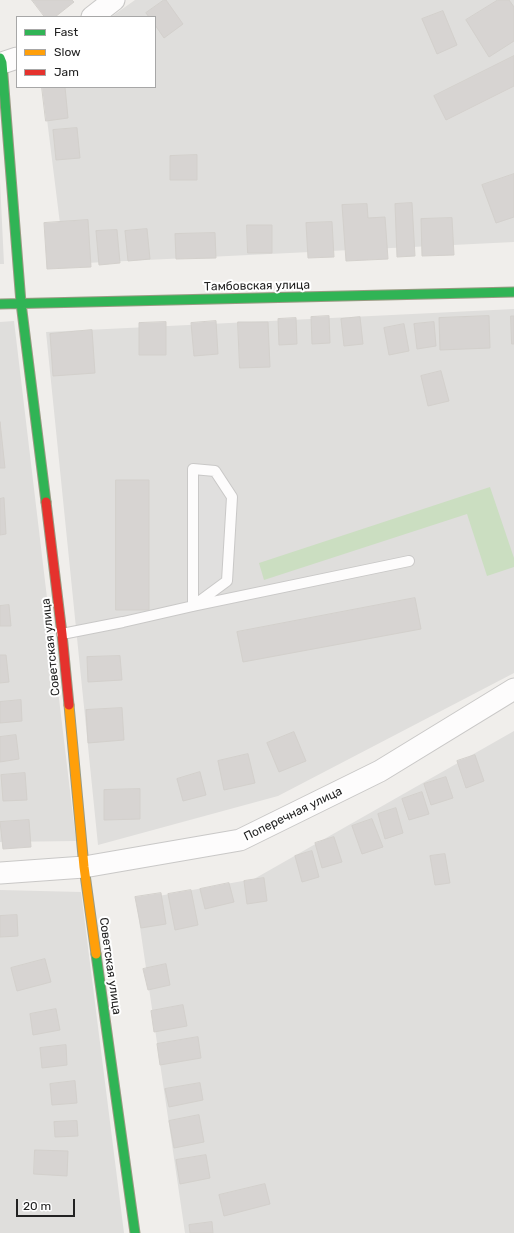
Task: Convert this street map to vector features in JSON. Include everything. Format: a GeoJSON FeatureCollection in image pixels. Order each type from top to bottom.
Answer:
{"type":"FeatureCollection","features":[{"type":"Feature","properties":{"kind":"street"},"geometry":{"type":"LineString","coordinates":[[93,16],[114,0]]}},
{"type":"Feature","properties":{"kind":"street","name":"Советская улица"},"geometry":{"type":"LineString","coordinates":[[6,59],[21,303],[62,634],[84,867],[135,1233]]}},
{"type":"Feature","properties":{"kind":"street","name":"Тамбовская улица"},"geometry":{"type":"LineString","coordinates":[[0,304],[514,292]]}},
{"type":"Feature","properties":{"kind":"street","name":"Поперечная улица"},"geometry":{"type":"LineString","coordinates":[[0,873],[84,867],[240,840],[380,771],[514,689]]}},
{"type":"Feature","properties":{"kind":"lane"},"geometry":{"type":"LineString","coordinates":[[193,469],[215,471],[232,498],[227,581],[193,606],[193,560],[193,469]]}},
{"type":"Feature","properties":{"kind":"lane"},"geometry":{"type":"LineString","coordinates":[[62,634],[409,561]]}},
{"type":"Feature","properties":{"kind":"shaded area"},"geometry":{"type":"Polygon","coordinates":[[[135,0],[514,0],[514,242],[65,264],[43,88],[156,88],[156,16],[112,16],[135,0]]]}},
{"type":"Feature","properties":{"kind":"shaded area"},"geometry":{"type":"Polygon","coordinates":[[[0,181],[4,264],[0,264],[0,181]]]}},
{"type":"Feature","properties":{"kind":"shaded area"},"geometry":{"type":"Polygon","coordinates":[[[514,309],[514,673],[278,796],[98,845],[46,332],[514,309]]]}},
{"type":"Feature","properties":{"kind":"shaded area"},"geometry":{"type":"Polygon","coordinates":[[[14,321],[76,841],[0,842],[0,322],[14,321]]]}},
{"type":"Feature","properties":{"kind":"shaded area"},"geometry":{"type":"Polygon","coordinates":[[[193,469],[215,471],[232,497],[227,581],[193,606],[193,469]]]}},
{"type":"Feature","properties":{"kind":"shaded area"},"geometry":{"type":"Polygon","coordinates":[[[514,731],[514,1233],[185,1233],[136,900],[254,879],[514,731]]]}},
{"type":"Feature","properties":{"kind":"shaded area"},"geometry":{"type":"Polygon","coordinates":[[[0,890],[81,892],[124,1233],[0,1233],[0,890]]]}},
{"type":"Feature","properties":{"kind":"green space"},"geometry":{"type":"Polygon","coordinates":[[[490,487],[514,558],[514,567],[487,576],[467,514],[264,580],[259,563],[490,487]]]}},
{"type":"Feature","properties":{"kind":"building"},"geometry":{"type":"Polygon","coordinates":[[[32,0],[72,0],[74,2],[56,16],[44,16],[32,0]]]}},
{"type":"Feature","properties":{"kind":"building"},"geometry":{"type":"Polygon","coordinates":[[[166,0],[183,24],[164,38],[156,26],[156,16],[148,16],[146,13],[166,0]]]}},
{"type":"Feature","properties":{"kind":"building"},"geometry":{"type":"Polygon","coordinates":[[[498,0],[509,0],[514,7],[514,41],[489,57],[466,20],[498,0]]]}},
{"type":"Feature","properties":{"kind":"building"},"geometry":{"type":"Polygon","coordinates":[[[443,11],[457,45],[437,54],[422,19],[443,11]]]}},
{"type":"Feature","properties":{"kind":"building"},"geometry":{"type":"Polygon","coordinates":[[[514,56],[514,86],[446,120],[434,96],[514,56]]]}},
{"type":"Feature","properties":{"kind":"building"},"geometry":{"type":"Polygon","coordinates":[[[42,88],[65,88],[68,118],[46,121],[42,88]]]}},
{"type":"Feature","properties":{"kind":"building"},"geometry":{"type":"Polygon","coordinates":[[[77,128],[80,158],[56,160],[53,130],[77,128]]]}},
{"type":"Feature","properties":{"kind":"building"},"geometry":{"type":"Polygon","coordinates":[[[197,155],[197,180],[170,180],[170,156],[197,155]]]}},
{"type":"Feature","properties":{"kind":"building"},"geometry":{"type":"Polygon","coordinates":[[[514,174],[514,217],[496,223],[482,185],[514,174]]]}},
{"type":"Feature","properties":{"kind":"building"},"geometry":{"type":"Polygon","coordinates":[[[412,203],[415,256],[397,257],[395,204],[412,203]]]}},
{"type":"Feature","properties":{"kind":"building"},"geometry":{"type":"Polygon","coordinates":[[[367,204],[368,218],[385,217],[388,259],[346,261],[342,205],[367,204]]]}},
{"type":"Feature","properties":{"kind":"building"},"geometry":{"type":"Polygon","coordinates":[[[452,218],[454,255],[422,256],[421,219],[452,218]]]}},
{"type":"Feature","properties":{"kind":"building"},"geometry":{"type":"Polygon","coordinates":[[[88,220],[91,267],[47,269],[44,223],[88,220]]]}},
{"type":"Feature","properties":{"kind":"building"},"geometry":{"type":"Polygon","coordinates":[[[332,222],[334,257],[308,258],[306,223],[332,222]]]}},
{"type":"Feature","properties":{"kind":"building"},"geometry":{"type":"Polygon","coordinates":[[[247,225],[272,225],[272,253],[248,253],[247,225]]]}},
{"type":"Feature","properties":{"kind":"building"},"geometry":{"type":"Polygon","coordinates":[[[147,229],[150,259],[128,261],[125,231],[147,229]]]}},
{"type":"Feature","properties":{"kind":"building"},"geometry":{"type":"Polygon","coordinates":[[[117,230],[120,263],[99,265],[96,231],[117,230]]]}},
{"type":"Feature","properties":{"kind":"building"},"geometry":{"type":"Polygon","coordinates":[[[215,233],[216,258],[176,259],[175,234],[215,233]]]}},
{"type":"Feature","properties":{"kind":"building"},"geometry":{"type":"Polygon","coordinates":[[[329,316],[330,343],[312,344],[311,317],[329,316]]]}},
{"type":"Feature","properties":{"kind":"building"},"geometry":{"type":"Polygon","coordinates":[[[489,316],[490,348],[440,350],[439,318],[489,316]]]}},
{"type":"Feature","properties":{"kind":"building"},"geometry":{"type":"Polygon","coordinates":[[[511,316],[514,316],[514,344],[512,344],[511,316]]]}},
{"type":"Feature","properties":{"kind":"building"},"geometry":{"type":"Polygon","coordinates":[[[360,317],[363,344],[344,346],[341,319],[360,317]]]}},
{"type":"Feature","properties":{"kind":"building"},"geometry":{"type":"Polygon","coordinates":[[[296,318],[297,344],[279,345],[278,319],[296,318]]]}},
{"type":"Feature","properties":{"kind":"building"},"geometry":{"type":"Polygon","coordinates":[[[216,321],[218,354],[194,356],[191,323],[216,321]]]}},
{"type":"Feature","properties":{"kind":"building"},"geometry":{"type":"Polygon","coordinates":[[[166,322],[166,355],[139,355],[139,323],[166,322]]]}},
{"type":"Feature","properties":{"kind":"building"},"geometry":{"type":"Polygon","coordinates":[[[238,322],[268,322],[270,367],[240,368],[238,322]]]}},
{"type":"Feature","properties":{"kind":"building"},"geometry":{"type":"Polygon","coordinates":[[[434,322],[436,346],[417,349],[414,324],[434,322]]]}},
{"type":"Feature","properties":{"kind":"building"},"geometry":{"type":"Polygon","coordinates":[[[404,324],[409,351],[389,355],[384,328],[404,324]]]}},
{"type":"Feature","properties":{"kind":"building"},"geometry":{"type":"Polygon","coordinates":[[[92,330],[95,373],[53,376],[50,334],[92,330]]]}},
{"type":"Feature","properties":{"kind":"building"},"geometry":{"type":"Polygon","coordinates":[[[441,371],[449,401],[428,406],[421,376],[441,371]]]}},
{"type":"Feature","properties":{"kind":"building"},"geometry":{"type":"Polygon","coordinates":[[[0,422],[5,468],[0,468],[0,422]]]}},
{"type":"Feature","properties":{"kind":"building"},"geometry":{"type":"Polygon","coordinates":[[[116,480],[149,480],[149,610],[116,610],[116,480]]]}},
{"type":"Feature","properties":{"kind":"building"},"geometry":{"type":"Polygon","coordinates":[[[4,498],[6,534],[0,535],[0,499],[4,498]]]}},
{"type":"Feature","properties":{"kind":"building"},"geometry":{"type":"Polygon","coordinates":[[[415,598],[421,629],[243,662],[237,632],[415,598]]]}},
{"type":"Feature","properties":{"kind":"building"},"geometry":{"type":"Polygon","coordinates":[[[9,605],[11,626],[0,626],[0,606],[9,605]]]}},
{"type":"Feature","properties":{"kind":"building"},"geometry":{"type":"Polygon","coordinates":[[[0,655],[6,655],[9,682],[0,683],[0,655]]]}},
{"type":"Feature","properties":{"kind":"building"},"geometry":{"type":"Polygon","coordinates":[[[120,656],[122,680],[88,682],[87,657],[120,656]]]}},
{"type":"Feature","properties":{"kind":"building"},"geometry":{"type":"Polygon","coordinates":[[[21,700],[22,721],[0,723],[0,702],[21,700]]]}},
{"type":"Feature","properties":{"kind":"building"},"geometry":{"type":"Polygon","coordinates":[[[122,708],[124,740],[88,743],[86,710],[122,708]]]}},
{"type":"Feature","properties":{"kind":"building"},"geometry":{"type":"Polygon","coordinates":[[[294,732],[306,761],[279,772],[267,743],[294,732]]]}},
{"type":"Feature","properties":{"kind":"building"},"geometry":{"type":"Polygon","coordinates":[[[16,735],[19,759],[0,762],[0,737],[16,735]]]}},
{"type":"Feature","properties":{"kind":"building"},"geometry":{"type":"Polygon","coordinates":[[[248,754],[255,783],[224,790],[218,761],[248,754]]]}},
{"type":"Feature","properties":{"kind":"building"},"geometry":{"type":"Polygon","coordinates":[[[475,755],[484,781],[466,788],[457,761],[475,755]]]}},
{"type":"Feature","properties":{"kind":"building"},"geometry":{"type":"Polygon","coordinates":[[[200,772],[206,795],[183,801],[177,779],[200,772]]]}},
{"type":"Feature","properties":{"kind":"building"},"geometry":{"type":"Polygon","coordinates":[[[25,773],[27,800],[3,801],[1,775],[25,773]]]}},
{"type":"Feature","properties":{"kind":"building"},"geometry":{"type":"Polygon","coordinates":[[[446,777],[453,798],[431,805],[424,784],[446,777]]]}},
{"type":"Feature","properties":{"kind":"building"},"geometry":{"type":"Polygon","coordinates":[[[140,789],[140,819],[104,820],[104,790],[140,789]]]}},
{"type":"Feature","properties":{"kind":"building"},"geometry":{"type":"Polygon","coordinates":[[[422,792],[429,814],[409,820],[402,799],[422,792]]]}},
{"type":"Feature","properties":{"kind":"building"},"geometry":{"type":"Polygon","coordinates":[[[396,808],[403,833],[385,839],[378,814],[396,808]]]}},
{"type":"Feature","properties":{"kind":"building"},"geometry":{"type":"Polygon","coordinates":[[[372,819],[383,847],[362,854],[352,826],[372,819]]]}},
{"type":"Feature","properties":{"kind":"building"},"geometry":{"type":"Polygon","coordinates":[[[29,820],[31,847],[3,849],[0,822],[29,820]]]}},
{"type":"Feature","properties":{"kind":"building"},"geometry":{"type":"Polygon","coordinates":[[[334,837],[342,862],[322,868],[315,843],[334,837]]]}},
{"type":"Feature","properties":{"kind":"building"},"geometry":{"type":"Polygon","coordinates":[[[312,851],[319,877],[302,882],[295,856],[312,851]]]}},
{"type":"Feature","properties":{"kind":"building"},"geometry":{"type":"Polygon","coordinates":[[[445,854],[450,883],[435,885],[430,856],[445,854]]]}},
{"type":"Feature","properties":{"kind":"building"},"geometry":{"type":"Polygon","coordinates":[[[264,878],[267,901],[247,904],[244,881],[264,878]]]}},
{"type":"Feature","properties":{"kind":"building"},"geometry":{"type":"Polygon","coordinates":[[[229,883],[234,902],[205,909],[200,889],[229,883]]]}},
{"type":"Feature","properties":{"kind":"building"},"geometry":{"type":"Polygon","coordinates":[[[191,890],[198,925],[175,930],[168,894],[191,890]]]}},
{"type":"Feature","properties":{"kind":"building"},"geometry":{"type":"Polygon","coordinates":[[[161,893],[166,924],[141,928],[135,897],[161,893]]]}},
{"type":"Feature","properties":{"kind":"building"},"geometry":{"type":"Polygon","coordinates":[[[17,915],[18,936],[0,937],[0,916],[17,915]]]}},
{"type":"Feature","properties":{"kind":"building"},"geometry":{"type":"Polygon","coordinates":[[[45,959],[51,982],[17,991],[11,968],[45,959]]]}},
{"type":"Feature","properties":{"kind":"building"},"geometry":{"type":"Polygon","coordinates":[[[166,964],[170,985],[148,990],[143,969],[166,964]]]}},
{"type":"Feature","properties":{"kind":"building"},"geometry":{"type":"Polygon","coordinates":[[[183,1005],[187,1026],[154,1032],[151,1011],[183,1005]]]}},
{"type":"Feature","properties":{"kind":"building"},"geometry":{"type":"Polygon","coordinates":[[[56,1009],[60,1030],[33,1035],[30,1014],[56,1009]]]}},
{"type":"Feature","properties":{"kind":"building"},"geometry":{"type":"Polygon","coordinates":[[[198,1037],[201,1058],[160,1065],[157,1044],[198,1037]]]}},
{"type":"Feature","properties":{"kind":"building"},"geometry":{"type":"Polygon","coordinates":[[[66,1045],[67,1065],[42,1068],[40,1048],[66,1045]]]}},
{"type":"Feature","properties":{"kind":"building"},"geometry":{"type":"Polygon","coordinates":[[[75,1081],[77,1103],[52,1105],[50,1084],[75,1081]]]}},
{"type":"Feature","properties":{"kind":"building"},"geometry":{"type":"Polygon","coordinates":[[[200,1083],[203,1100],[169,1107],[165,1089],[200,1083]]]}},
{"type":"Feature","properties":{"kind":"building"},"geometry":{"type":"Polygon","coordinates":[[[199,1115],[204,1142],[174,1148],[169,1121],[199,1115]]]}},
{"type":"Feature","properties":{"kind":"building"},"geometry":{"type":"Polygon","coordinates":[[[77,1121],[78,1136],[55,1137],[54,1122],[77,1121]]]}},
{"type":"Feature","properties":{"kind":"building"},"geometry":{"type":"Polygon","coordinates":[[[35,1150],[68,1151],[67,1176],[34,1174],[35,1150]]]}},
{"type":"Feature","properties":{"kind":"building"},"geometry":{"type":"Polygon","coordinates":[[[206,1155],[210,1178],[180,1184],[176,1160],[206,1155]]]}},
{"type":"Feature","properties":{"kind":"building"},"geometry":{"type":"Polygon","coordinates":[[[265,1184],[270,1204],[224,1216],[219,1195],[265,1184]]]}},
{"type":"Feature","properties":{"kind":"building"},"geometry":{"type":"Polygon","coordinates":[[[212,1222],[213,1233],[190,1233],[189,1225],[212,1222]]]}},
{"type":"Feature","properties":{"kind":"traffic: fast"},"geometry":{"type":"LineString","coordinates":[[0,58],[2,63],[21,303],[46,502]]}},
{"type":"Feature","properties":{"kind":"traffic: fast"},"geometry":{"type":"LineString","coordinates":[[0,304],[514,292]]}},
{"type":"Feature","properties":{"kind":"traffic: fast"},"geometry":{"type":"LineString","coordinates":[[96,954],[135,1233]]}},
{"type":"Feature","properties":{"kind":"traffic: slow"},"geometry":{"type":"LineString","coordinates":[[69,705],[84,867],[96,954]]}},
{"type":"Feature","properties":{"kind":"traffic: jam"},"geometry":{"type":"LineString","coordinates":[[46,502],[69,705]]}}]}
